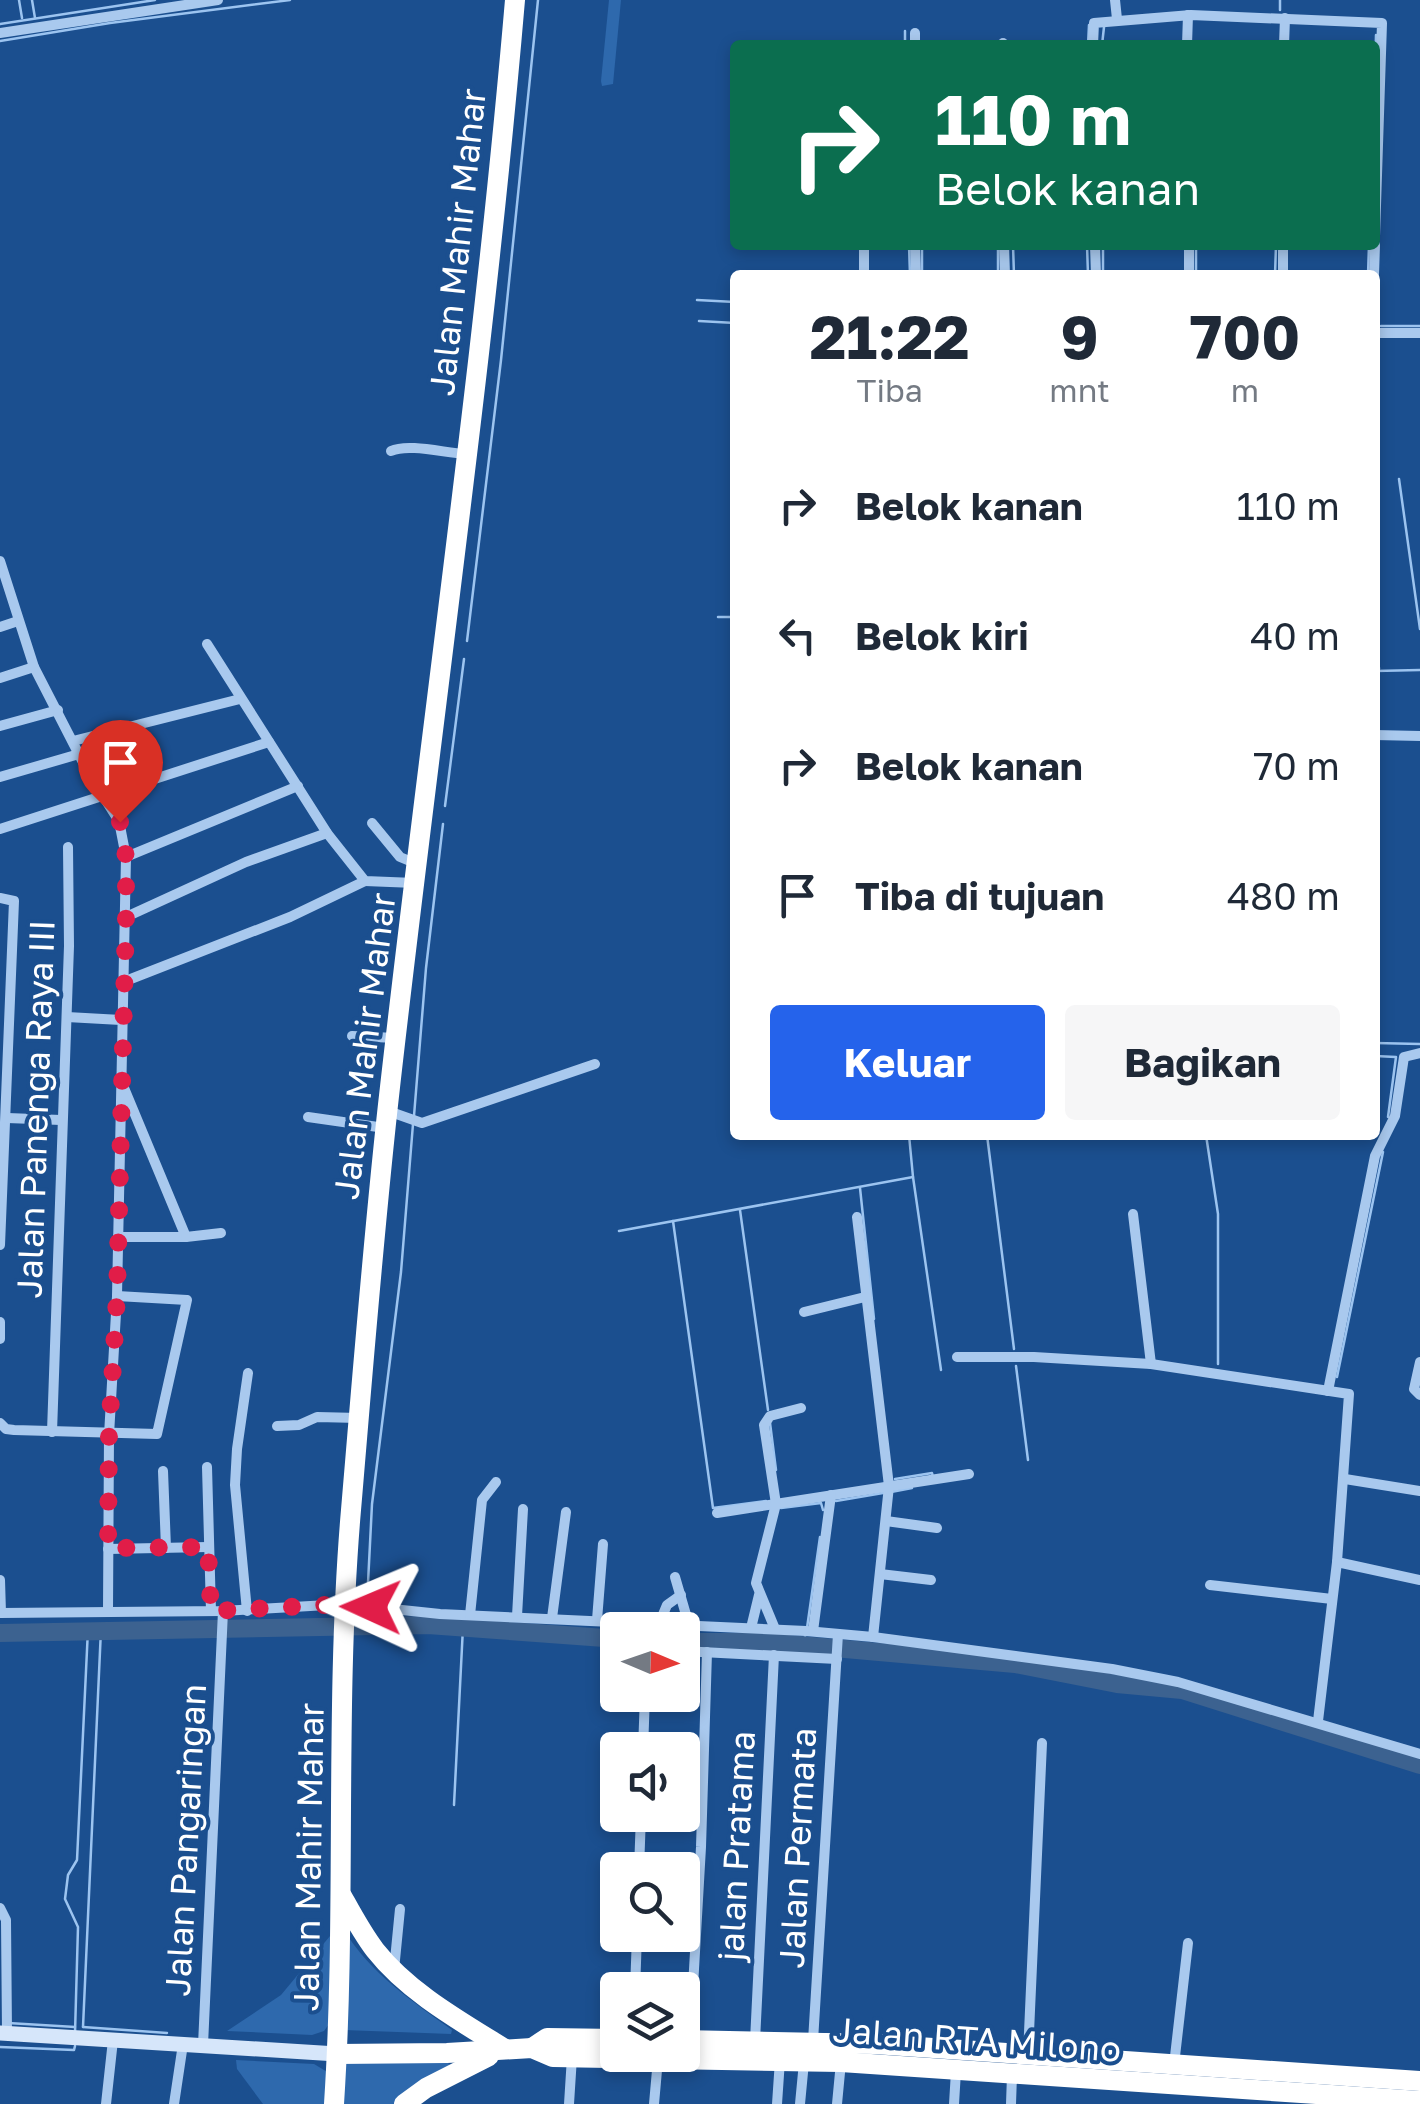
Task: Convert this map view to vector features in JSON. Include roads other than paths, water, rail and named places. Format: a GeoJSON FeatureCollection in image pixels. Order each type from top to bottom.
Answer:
{"type":"FeatureCollection","features":[{"type":"Feature","properties":{"kind":"highway","name":"Jalan Mahir Mahar"},"geometry":{"type":"LineString","coordinates":[[334,2104],[342,1896],[345,1608],[359,1418],[386,1120],[479,358],[514,0]]}},
{"type":"Feature","properties":{"kind":"highway"},"geometry":{"type":"LineString","coordinates":[[342,1896],[372,1947],[394,1971],[504,2050]]}},
{"type":"Feature","properties":{"kind":"highway","name":"Jalan RTA Milono"},"geometry":{"type":"LineString","coordinates":[[337,2054],[504,2050],[532,2048],[548,2038],[600,2039]]}},
{"type":"Feature","properties":{"kind":"highway","name":"Jalan RTA Milono"},"geometry":{"type":"LineString","coordinates":[[700,2040],[755,2040],[808,2051],[1371,2101],[1420,2100]]}},
{"type":"Feature","properties":{"kind":"highway","name":"Jalan RTA Milono"},"geometry":{"type":"LineString","coordinates":[[532,2048],[548,2056],[600,2058]]}},
{"type":"Feature","properties":{"kind":"highway"},"geometry":{"type":"LineString","coordinates":[[404,2104],[448,2076],[504,2050]]}},
{"type":"Feature","properties":{"kind":"highway","name":"Jalan RTA Milono"},"geometry":{"type":"LineString","coordinates":[[700,2059],[780,2060],[808,2051],[841,2062],[956,2070],[1000,2068],[1028,2056],[1420,2082]]}},
{"type":"Feature","properties":{"kind":"street"},"geometry":{"type":"LineString","coordinates":[[0,33],[218,0]]}},
{"type":"Feature","properties":{"kind":"street"},"geometry":{"type":"LineString","coordinates":[[1115,0],[1117,19]]}},
{"type":"Feature","properties":{"kind":"street"},"geometry":{"type":"LineString","coordinates":[[1187,40],[1188,15]]}},
{"type":"Feature","properties":{"kind":"street"},"geometry":{"type":"LineString","coordinates":[[1093,40],[1094,23],[1188,15],[1383,24],[1380,104]]}},
{"type":"Feature","properties":{"kind":"street"},"geometry":{"type":"LineString","coordinates":[[1284,40],[1285,18]]}},
{"type":"Feature","properties":{"kind":"street"},"geometry":{"type":"LineString","coordinates":[[1380,334],[1420,333]]}},
{"type":"Feature","properties":{"kind":"street"},"geometry":{"type":"LineString","coordinates":[[391,451],[410,447],[425,452],[465,454]]}},
{"type":"Feature","properties":{"kind":"street"},"geometry":{"type":"LineString","coordinates":[[0,561],[34,667],[120,822],[126,857],[117,1296],[109,1434],[108,1611]]}},
{"type":"Feature","properties":{"kind":"street"},"geometry":{"type":"LineString","coordinates":[[0,627],[18,622]]}},
{"type":"Feature","properties":{"kind":"street"},"geometry":{"type":"LineString","coordinates":[[207,644],[327,833],[365,881]]}},
{"type":"Feature","properties":{"kind":"street"},"geometry":{"type":"LineString","coordinates":[[0,678],[34,667]]}},
{"type":"Feature","properties":{"kind":"street"},"geometry":{"type":"LineString","coordinates":[[73,740],[240,699]]}},
{"type":"Feature","properties":{"kind":"street"},"geometry":{"type":"LineString","coordinates":[[0,726],[58,710]]}},
{"type":"Feature","properties":{"kind":"street"},"geometry":{"type":"LineString","coordinates":[[1380,734],[1420,736]]}},
{"type":"Feature","properties":{"kind":"street"},"geometry":{"type":"LineString","coordinates":[[0,830],[269,742]]}},
{"type":"Feature","properties":{"kind":"street"},"geometry":{"type":"LineString","coordinates":[[0,777],[79,754]]}},
{"type":"Feature","properties":{"kind":"street"},"geometry":{"type":"LineString","coordinates":[[126,857],[298,786]]}},
{"type":"Feature","properties":{"kind":"street"},"geometry":{"type":"LineString","coordinates":[[372,823],[417,873]]}},
{"type":"Feature","properties":{"kind":"street"},"geometry":{"type":"LineString","coordinates":[[126,917],[246,862],[327,833]]}},
{"type":"Feature","properties":{"kind":"street","name":"Jalan Panenga Raya III"},"geometry":{"type":"LineString","coordinates":[[52,1432],[68,848]]}},
{"type":"Feature","properties":{"kind":"street"},"geometry":{"type":"LineString","coordinates":[[123,982],[290,917],[365,881],[417,873]]}},
{"type":"Feature","properties":{"kind":"street"},"geometry":{"type":"LineString","coordinates":[[0,898],[14,901],[0,1245]]}},
{"type":"Feature","properties":{"kind":"street"},"geometry":{"type":"LineString","coordinates":[[66,1017],[121,1020]]}},
{"type":"Feature","properties":{"kind":"street"},"geometry":{"type":"LineString","coordinates":[[352,1036],[396,1038]]}},
{"type":"Feature","properties":{"kind":"street"},"geometry":{"type":"LineString","coordinates":[[1328,1391],[1374,1156],[1395,1116],[1404,1057],[1420,1053]]}},
{"type":"Feature","properties":{"kind":"street"},"geometry":{"type":"LineString","coordinates":[[308,1117],[422,1123],[595,1064]]}},
{"type":"Feature","properties":{"kind":"street"},"geometry":{"type":"LineString","coordinates":[[122,1084],[186,1237]]}},
{"type":"Feature","properties":{"kind":"street"},"geometry":{"type":"LineString","coordinates":[[7,1118],[61,1120]]}},
{"type":"Feature","properties":{"kind":"street"},"geometry":{"type":"LineString","coordinates":[[1133,1214],[1152,1364]]}},
{"type":"Feature","properties":{"kind":"street"},"geometry":{"type":"LineString","coordinates":[[857,1216],[889,1486],[873,1637]]}},
{"type":"Feature","properties":{"kind":"street"},"geometry":{"type":"LineString","coordinates":[[118,1236],[186,1237],[221,1232]]}},
{"type":"Feature","properties":{"kind":"street"},"geometry":{"type":"LineString","coordinates":[[1,1424],[6,1429],[52,1432],[151,1436],[158,1431],[188,1304],[184,1298],[117,1296]]}},
{"type":"Feature","properties":{"kind":"street"},"geometry":{"type":"LineString","coordinates":[[804,1312],[866,1296]]}},
{"type":"Feature","properties":{"kind":"street"},"geometry":{"type":"LineString","coordinates":[[0,1322],[0,1339]]}},
{"type":"Feature","properties":{"kind":"street"},"geometry":{"type":"LineString","coordinates":[[958,1358],[1152,1364],[1350,1396],[1338,1562],[1318,1721]]}},
{"type":"Feature","properties":{"kind":"street"},"geometry":{"type":"LineString","coordinates":[[1420,1362],[1414,1388],[1420,1396]]}},
{"type":"Feature","properties":{"kind":"street"},"geometry":{"type":"LineString","coordinates":[[247,1611],[235,1467],[248,1374]]}},
{"type":"Feature","properties":{"kind":"street"},"geometry":{"type":"LineString","coordinates":[[775,1629],[756,1583],[776,1504],[764,1422],[770,1416],[801,1408]]}},
{"type":"Feature","properties":{"kind":"street"},"geometry":{"type":"LineString","coordinates":[[276,1426],[299,1425],[317,1416],[359,1418]]}},
{"type":"Feature","properties":{"kind":"street","name":"Jalan Pangaringan"},"geometry":{"type":"LineString","coordinates":[[202,2045],[222,1638],[208,1547],[206,1467]]}},
{"type":"Feature","properties":{"kind":"street"},"geometry":{"type":"LineString","coordinates":[[162,1471],[166,1548]]}},
{"type":"Feature","properties":{"kind":"street"},"geometry":{"type":"LineString","coordinates":[[717,1513],[970,1474]]}},
{"type":"Feature","properties":{"kind":"street"},"geometry":{"type":"LineString","coordinates":[[1344,1479],[1420,1491]]}},
{"type":"Feature","properties":{"kind":"street"},"geometry":{"type":"LineString","coordinates":[[470,1614],[482,1500],[496,1482]]}},
{"type":"Feature","properties":{"kind":"street"},"geometry":{"type":"LineString","coordinates":[[813,1631],[831,1495]]}},
{"type":"Feature","properties":{"kind":"street"},"geometry":{"type":"LineString","coordinates":[[517,1616],[523,1509]]}},
{"type":"Feature","properties":{"kind":"street"},"geometry":{"type":"LineString","coordinates":[[552,1618],[566,1512]]}},
{"type":"Feature","properties":{"kind":"street"},"geometry":{"type":"LineString","coordinates":[[886,1520],[937,1528]]}},
{"type":"Feature","properties":{"kind":"street"},"geometry":{"type":"LineString","coordinates":[[597,1620],[603,1544]]}},
{"type":"Feature","properties":{"kind":"street"},"geometry":{"type":"LineString","coordinates":[[108,1548],[208,1547]]}},
{"type":"Feature","properties":{"kind":"street"},"geometry":{"type":"LineString","coordinates":[[1338,1562],[1420,1580]]}},
{"type":"Feature","properties":{"kind":"street"},"geometry":{"type":"LineString","coordinates":[[880,1574],[932,1580]]}},
{"type":"Feature","properties":{"kind":"street"},"geometry":{"type":"LineString","coordinates":[[675,1577],[686,1612]]}},
{"type":"Feature","properties":{"kind":"street"},"geometry":{"type":"LineString","coordinates":[[0,1580],[1,1613],[219,1614],[345,1608],[600,1620]]}},
{"type":"Feature","properties":{"kind":"street"},"geometry":{"type":"LineString","coordinates":[[1210,1585],[1332,1598]]}},
{"type":"Feature","properties":{"kind":"street"},"geometry":{"type":"LineString","coordinates":[[664,1612],[681,1595]]}},
{"type":"Feature","properties":{"kind":"street"},"geometry":{"type":"LineString","coordinates":[[750,1628],[759,1595]]}},
{"type":"Feature","properties":{"kind":"street"},"geometry":{"type":"LineString","coordinates":[[700,1626],[813,1631],[838,1648]]}},
{"type":"Feature","properties":{"kind":"street"},"geometry":{"type":"LineString","coordinates":[[700,1652],[774,1655],[838,1648],[873,1637],[1112,1669],[1178,1682],[1420,1754]]}},
{"type":"Feature","properties":{"kind":"street","name":"Jalan Permata"},"geometry":{"type":"LineString","coordinates":[[800,2104],[808,2051],[838,1648]]}},
{"type":"Feature","properties":{"kind":"street"},"geometry":{"type":"LineString","coordinates":[[691,1972],[701,1847],[707,1652]]}},
{"type":"Feature","properties":{"kind":"street","name":"jalan Pratama"},"geometry":{"type":"LineString","coordinates":[[755,2040],[774,1655]]}},
{"type":"Feature","properties":{"kind":"street"},"geometry":{"type":"LineString","coordinates":[[1028,2056],[1042,1744]]}},
{"type":"Feature","properties":{"kind":"street"},"geometry":{"type":"LineString","coordinates":[[0,1908],[6,1920],[4,2033]]}},
{"type":"Feature","properties":{"kind":"street"},"geometry":{"type":"LineString","coordinates":[[394,1971],[400,1909]]}},
{"type":"Feature","properties":{"kind":"street"},"geometry":{"type":"LineString","coordinates":[[1174,2066],[1188,1943]]}},
{"type":"Feature","properties":{"kind":"street","name":"Jalan RTA Milono"},"geometry":{"type":"LineString","coordinates":[[4,2033],[337,2054]]}},
{"type":"Feature","properties":{"kind":"street"},"geometry":{"type":"LineString","coordinates":[[106,2104],[113,2040]]}},
{"type":"Feature","properties":{"kind":"street"},"geometry":{"type":"LineString","coordinates":[[174,2104],[183,2044]]}},
{"type":"Feature","properties":{"kind":"street"},"geometry":{"type":"LineString","coordinates":[[569,2104],[572,2058]]}},
{"type":"Feature","properties":{"kind":"street"},"geometry":{"type":"LineString","coordinates":[[777,2104],[780,2060]]}},
{"type":"Feature","properties":{"kind":"street"},"geometry":{"type":"LineString","coordinates":[[838,2104],[841,2062]]}},
{"type":"Feature","properties":{"kind":"street"},"geometry":{"type":"LineString","coordinates":[[1000,2068],[1011,2104]]}},
{"type":"Feature","properties":{"kind":"street"},"geometry":{"type":"LineString","coordinates":[[954,2104],[956,2070]]}},
{"type":"Feature","properties":{"kind":"street"},"geometry":{"type":"LineString","coordinates":[[654,2104],[657,2072]]}},
{"type":"Feature","properties":{"kind":"waterway"},"geometry":{"type":"LineString","coordinates":[[19,0],[22,18]]}},
{"type":"Feature","properties":{"kind":"waterway"},"geometry":{"type":"LineString","coordinates":[[32,0],[35,18]]}},
{"type":"Feature","properties":{"kind":"waterway"},"geometry":{"type":"LineString","coordinates":[[0,24],[155,0]]}},
{"type":"Feature","properties":{"kind":"waterway"},"geometry":{"type":"LineString","coordinates":[[0,41],[290,0]]}},
{"type":"Feature","properties":{"kind":"waterway"},"geometry":{"type":"LineString","coordinates":[[467,641],[538,0]]}},
{"type":"Feature","properties":{"kind":"waterway"},"geometry":{"type":"LineString","coordinates":[[1280,0],[1280,10]]}},
{"type":"Feature","properties":{"kind":"waterway"},"geometry":{"type":"LineString","coordinates":[[1088,40],[1089,25]]}},
{"type":"Feature","properties":{"kind":"waterway"},"geometry":{"type":"LineString","coordinates":[[1103,40],[1104,27]]}},
{"type":"Feature","properties":{"kind":"waterway"},"geometry":{"type":"LineString","coordinates":[[905,31],[905,40]]}},
{"type":"Feature","properties":{"kind":"waterway"},"geometry":{"type":"LineString","coordinates":[[1376,35],[1376,40]]}},
{"type":"Feature","properties":{"kind":"waterway"},"geometry":{"type":"LineString","coordinates":[[909,250],[910,270]]}},
{"type":"Feature","properties":{"kind":"waterway"},"geometry":{"type":"LineString","coordinates":[[922,250],[922,270]]}},
{"type":"Feature","properties":{"kind":"waterway"},"geometry":{"type":"LineString","coordinates":[[998,250],[998,270]]}},
{"type":"Feature","properties":{"kind":"waterway"},"geometry":{"type":"LineString","coordinates":[[1013,250],[1014,270]]}},
{"type":"Feature","properties":{"kind":"waterway"},"geometry":{"type":"LineString","coordinates":[[1087,250],[1088,270]]}},
{"type":"Feature","properties":{"kind":"waterway"},"geometry":{"type":"LineString","coordinates":[[1103,250],[1103,270]]}},
{"type":"Feature","properties":{"kind":"waterway"},"geometry":{"type":"LineString","coordinates":[[1196,250],[1196,270]]}},
{"type":"Feature","properties":{"kind":"waterway"},"geometry":{"type":"LineString","coordinates":[[1275,270],[1276,250]]}},
{"type":"Feature","properties":{"kind":"waterway"},"geometry":{"type":"LineString","coordinates":[[1368,270],[1369,250]]}},
{"type":"Feature","properties":{"kind":"waterway"},"geometry":{"type":"LineString","coordinates":[[697,300],[730,302]]}},
{"type":"Feature","properties":{"kind":"waterway"},"geometry":{"type":"LineString","coordinates":[[699,321],[730,323]]}},
{"type":"Feature","properties":{"kind":"waterway"},"geometry":{"type":"LineString","coordinates":[[1381,326],[1420,326]]}},
{"type":"Feature","properties":{"kind":"waterway"},"geometry":{"type":"LineString","coordinates":[[1399,479],[1420,629]]}},
{"type":"Feature","properties":{"kind":"waterway"},"geometry":{"type":"LineString","coordinates":[[718,617],[730,617]]}},
{"type":"Feature","properties":{"kind":"waterway"},"geometry":{"type":"LineString","coordinates":[[445,806],[464,659]]}},
{"type":"Feature","properties":{"kind":"waterway"},"geometry":{"type":"LineString","coordinates":[[1380,671],[1420,670]]}},
{"type":"Feature","properties":{"kind":"waterway"},"geometry":{"type":"LineString","coordinates":[[414,1116],[443,824]]}},
{"type":"Feature","properties":{"kind":"waterway"},"geometry":{"type":"LineString","coordinates":[[1380,1043],[1420,1044]]}},
{"type":"Feature","properties":{"kind":"waterway"},"geometry":{"type":"LineString","coordinates":[[1380,1056],[1396,1057],[1388,1117]]}},
{"type":"Feature","properties":{"kind":"waterway"},"geometry":{"type":"LineString","coordinates":[[367,1603],[372,1504],[401,1272],[413,1124]]}},
{"type":"Feature","properties":{"kind":"waterway"},"geometry":{"type":"LineString","coordinates":[[909,1140],[913,1177]]}},
{"type":"Feature","properties":{"kind":"waterway"},"geometry":{"type":"LineString","coordinates":[[988,1140],[1014,1349]]}},
{"type":"Feature","properties":{"kind":"waterway"},"geometry":{"type":"LineString","coordinates":[[1207,1140],[1218,1214],[1218,1364]]}},
{"type":"Feature","properties":{"kind":"waterway"},"geometry":{"type":"LineString","coordinates":[[1337,1377],[1383,1152]]}},
{"type":"Feature","properties":{"kind":"waterway"},"geometry":{"type":"LineString","coordinates":[[619,1231],[913,1177],[941,1370]]}},
{"type":"Feature","properties":{"kind":"waterway"},"geometry":{"type":"LineString","coordinates":[[860,1188],[874,1319]]}},
{"type":"Feature","properties":{"kind":"waterway"},"geometry":{"type":"LineString","coordinates":[[740,1210],[768,1410]]}},
{"type":"Feature","properties":{"kind":"waterway"},"geometry":{"type":"LineString","coordinates":[[673,1221],[713,1508],[766,1501]]}},
{"type":"Feature","properties":{"kind":"waterway"},"geometry":{"type":"LineString","coordinates":[[1016,1366],[1028,1460]]}},
{"type":"Feature","properties":{"kind":"waterway"},"geometry":{"type":"LineString","coordinates":[[770,1423],[776,1470]]}},
{"type":"Feature","properties":{"kind":"waterway"},"geometry":{"type":"LineString","coordinates":[[895,1479],[932,1473],[933,1477]]}},
{"type":"Feature","properties":{"kind":"waterway"},"geometry":{"type":"LineString","coordinates":[[891,1492],[912,1488]]}},
{"type":"Feature","properties":{"kind":"waterway"},"geometry":{"type":"LineString","coordinates":[[836,1501],[883,1493]]}},
{"type":"Feature","properties":{"kind":"waterway"},"geometry":{"type":"LineString","coordinates":[[781,1508],[821,1503],[823,1510]]}},
{"type":"Feature","properties":{"kind":"waterway"},"geometry":{"type":"LineString","coordinates":[[807,1628],[820,1537]]}},
{"type":"Feature","properties":{"kind":"waterway"},"geometry":{"type":"LineString","coordinates":[[367,1611],[367,1625]]}},
{"type":"Feature","properties":{"kind":"waterway"},"geometry":{"type":"LineString","coordinates":[[229,1622],[322,1620]]}},
{"type":"Feature","properties":{"kind":"waterway"},"geometry":{"type":"LineString","coordinates":[[0,1628],[221,1623]]}},
{"type":"Feature","properties":{"kind":"waterway"},"geometry":{"type":"LineString","coordinates":[[0,1633],[428,1625],[600,1638]]}},
{"type":"Feature","properties":{"kind":"waterway"},"geometry":{"type":"LineString","coordinates":[[454,1805],[463,1627]]}},
{"type":"Feature","properties":{"kind":"waterway"},"geometry":{"type":"LineString","coordinates":[[75,2033],[78,1927],[65,1899],[68,1875],[77,1860],[88,1629]]}},
{"type":"Feature","properties":{"kind":"waterway"},"geometry":{"type":"LineString","coordinates":[[83,2027],[101,1629]]}},
{"type":"Feature","properties":{"kind":"waterway"},"geometry":{"type":"LineString","coordinates":[[804,1645],[805,1636]]}},
{"type":"Feature","properties":{"kind":"waterway"},"geometry":{"type":"LineString","coordinates":[[700,1642],[766,1642],[1015,1664],[1117,1684],[1182,1690],[1420,1765]]}},
{"type":"Feature","properties":{"kind":"waterway"},"geometry":{"type":"LineString","coordinates":[[8,2023],[75,2027]]}},
{"type":"Feature","properties":{"kind":"waterway"},"geometry":{"type":"LineString","coordinates":[[83,2027],[167,2033]]}},
{"type":"Feature","properties":{"kind":"waterway"},"geometry":{"type":"LineString","coordinates":[[0,2047],[74,2050],[75,2046]]}}]}
